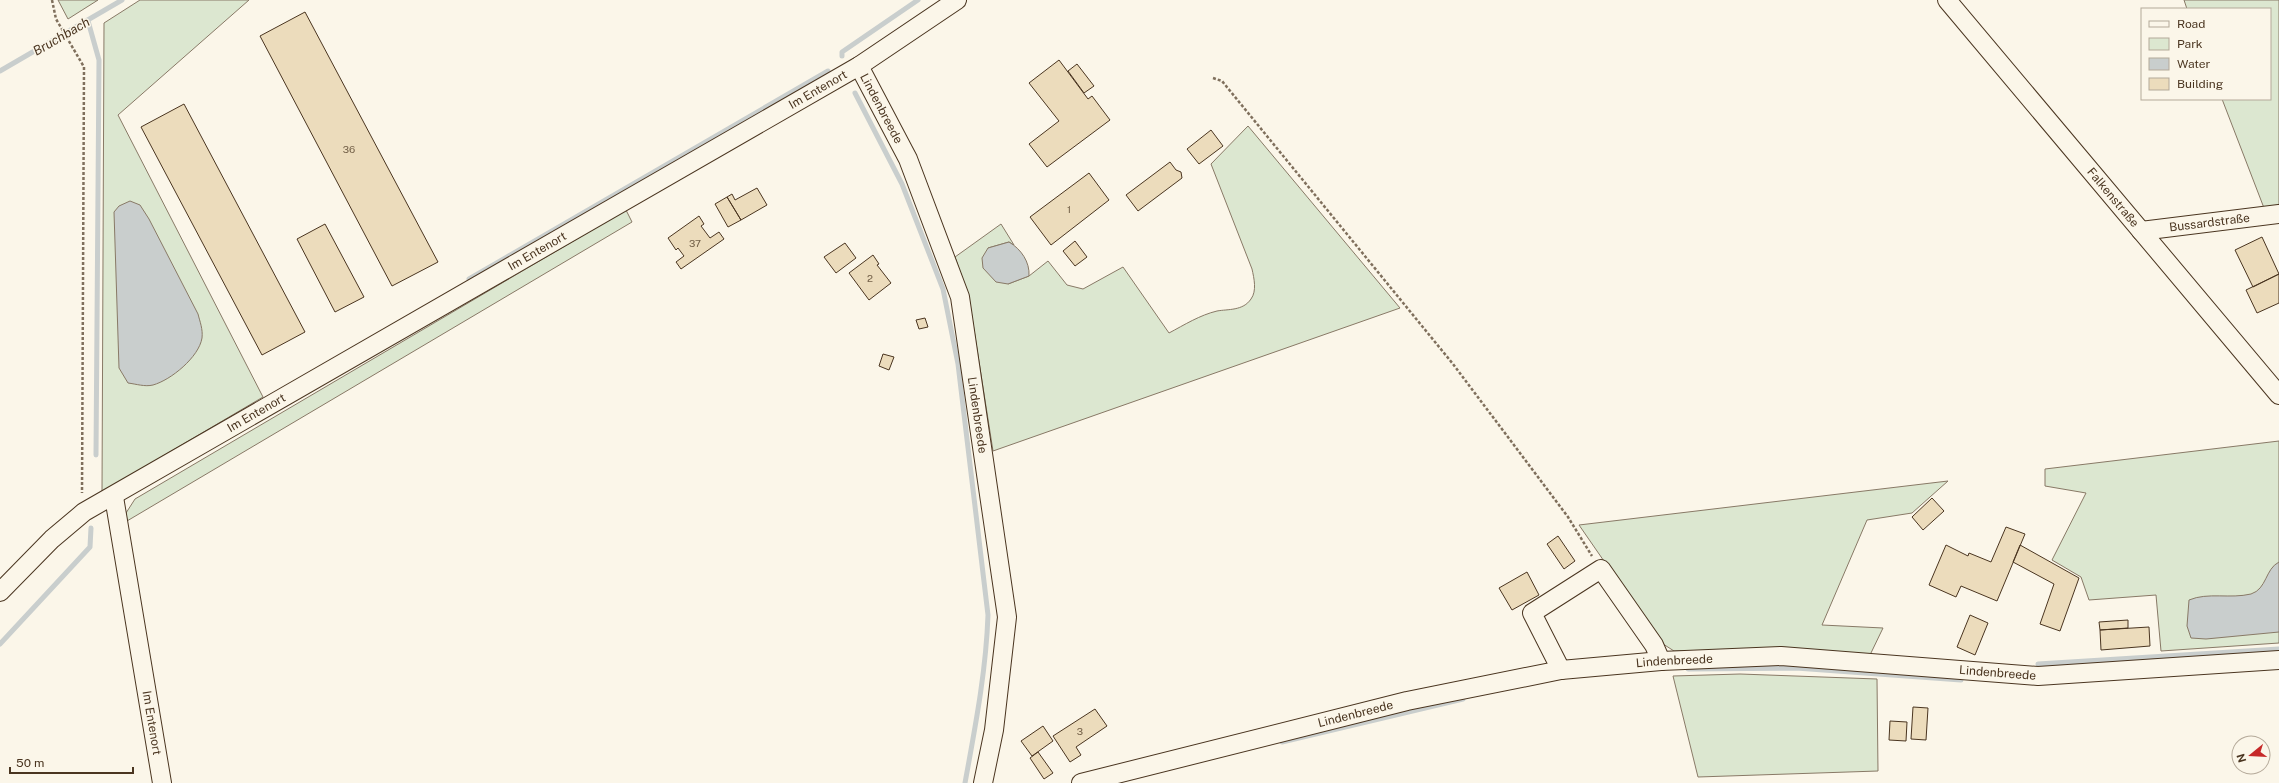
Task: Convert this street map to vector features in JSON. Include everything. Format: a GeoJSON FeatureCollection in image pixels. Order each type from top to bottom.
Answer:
{"type":"FeatureCollection","features":[{"type":"Feature","properties":{"kind":"street","name":"Im Entenort"},"geometry":{"type":"LineString","coordinates":[[0,592],[52,539],[84,512],[114,497],[859,66],[957,0]]}},
{"type":"Feature","properties":{"kind":"street","name":"Falkenstraße"},"geometry":{"type":"LineString","coordinates":[[1947,0],[2279,395]]}},
{"type":"Feature","properties":{"kind":"street","name":"Lindenbreede"},"geometry":{"type":"LineString","coordinates":[[859,66],[908,159],[960,297],[1008,618],[994,730],[983,783]]}},
{"type":"Feature","properties":{"kind":"street","name":"Bussardstraße"},"geometry":{"type":"LineString","coordinates":[[2141,231],[2279,214]]}},
{"type":"Feature","properties":{"kind":"street","name":"Im Entenort"},"geometry":{"type":"LineString","coordinates":[[114,497],[162,783]]}},
{"type":"Feature","properties":{"kind":"street"},"geometry":{"type":"LineString","coordinates":[[1561,670],[1532,613],[1601,569],[1654,645],[1661,661]]}},
{"type":"Feature","properties":{"kind":"street","name":"Lindenbreede"},"geometry":{"type":"LineString","coordinates":[[1082,783],[1407,702],[1561,670],[1661,661],[1781,656],[2038,676],[2279,660]]}},
{"type":"Feature","properties":{"kind":"path"},"geometry":{"type":"LineString","coordinates":[[52,0],[59,24],[84,67],[82,493],[84,512]]}},
{"type":"Feature","properties":{"kind":"path"},"geometry":{"type":"LineString","coordinates":[[1213,78],[1222,81],[1453,364],[1568,517],[1601,569]]}},
{"type":"Feature","properties":{"kind":"green space"},"geometry":{"type":"Polygon","coordinates":[[[58,0],[98,0],[68,19],[58,0]]]}},
{"type":"Feature","properties":{"kind":"green space"},"geometry":{"type":"Polygon","coordinates":[[[140,0],[249,0],[118,115],[263,397],[102,492],[104,23],[140,0]]]}},
{"type":"Feature","properties":{"kind":"green space"},"geometry":{"type":"Polygon","coordinates":[[[2184,0],[2279,0],[2279,206],[2264,208],[2222,100],[2271,100],[2271,8],[2187,8],[2184,0]]]}},
{"type":"Feature","properties":{"kind":"green space"},"geometry":{"type":"Polygon","coordinates":[[[1248,126],[1400,308],[993,451],[969,298],[955,257],[1001,224],[1014,245],[1009,242],[988,248],[1008,284],[1029,276],[1048,261],[1067,285],[1083,289],[1123,267],[1169,333],[1204,315],[1217,311],[1240,308],[1248,303],[1253,296],[1254,276],[1211,164],[1248,126]]]}},
{"type":"Feature","properties":{"kind":"green space"},"geometry":{"type":"Polygon","coordinates":[[[626,210],[632,222],[127,521],[126,513],[135,499],[626,210]]]}},
{"type":"Feature","properties":{"kind":"green space"},"geometry":{"type":"Polygon","coordinates":[[[2279,441],[2279,643],[2161,651],[2156,595],[2089,600],[2081,577],[2052,560],[2086,493],[2045,486],[2045,469],[2279,441]]]}},
{"type":"Feature","properties":{"kind":"green space"},"geometry":{"type":"Polygon","coordinates":[[[1948,481],[1912,513],[1867,520],[1822,625],[1883,628],[1870,655],[1747,650],[1674,651],[1660,642],[1579,525],[1948,481]]]}},
{"type":"Feature","properties":{"kind":"green space"},"geometry":{"type":"Polygon","coordinates":[[[1740,674],[1877,679],[1878,771],[1698,777],[1673,676],[1740,674]]]}},
{"type":"Feature","properties":{"kind":"water"},"geometry":{"type":"Polygon","coordinates":[[[130,201],[140,205],[149,219],[198,314],[202,332],[200,345],[190,360],[176,373],[150,386],[128,383],[119,368],[114,212],[119,206],[130,201]]]}},
{"type":"Feature","properties":{"kind":"water"},"geometry":{"type":"Polygon","coordinates":[[[1009,242],[1024,256],[1028,266],[1029,276],[1008,284],[996,282],[983,268],[982,258],[988,248],[1009,242]]]}},
{"type":"Feature","properties":{"kind":"water"},"geometry":{"type":"Polygon","coordinates":[[[2279,562],[2279,632],[2206,639],[2191,638],[2187,626],[2189,600],[2204,596],[2235,596],[2251,594],[2260,588],[2271,569],[2279,562]]]}},
{"type":"Feature","properties":{"kind":"building"},"geometry":{"type":"Polygon","coordinates":[[[305,12],[438,262],[392,286],[260,36],[305,12]]]}},
{"type":"Feature","properties":{"kind":"building"},"geometry":{"type":"Polygon","coordinates":[[[1059,60],[1088,99],[1092,96],[1110,120],[1047,167],[1029,144],[1059,121],[1029,83],[1059,60]]]}},
{"type":"Feature","properties":{"kind":"building"},"geometry":{"type":"Polygon","coordinates":[[[1077,64],[1094,86],[1084,93],[1068,71],[1077,64]]]}},
{"type":"Feature","properties":{"kind":"building"},"geometry":{"type":"Polygon","coordinates":[[[184,104],[305,332],[262,355],[141,127],[184,104]]]}},
{"type":"Feature","properties":{"kind":"building"},"geometry":{"type":"Polygon","coordinates":[[[1211,130],[1223,146],[1199,164],[1187,149],[1211,130]]]}},
{"type":"Feature","properties":{"kind":"building"},"geometry":{"type":"Polygon","coordinates":[[[1170,162],[1176,170],[1181,172],[1182,178],[1138,211],[1126,195],[1170,162]]]}},
{"type":"Feature","properties":{"kind":"building"},"geometry":{"type":"Polygon","coordinates":[[[1089,173],[1109,200],[1051,245],[1030,217],[1089,173]]]}},
{"type":"Feature","properties":{"kind":"building"},"geometry":{"type":"Polygon","coordinates":[[[757,188],[767,205],[741,220],[727,197],[732,194],[735,200],[757,188]]]}},
{"type":"Feature","properties":{"kind":"building"},"geometry":{"type":"Polygon","coordinates":[[[727,197],[741,220],[728,227],[715,204],[727,197]]]}},
{"type":"Feature","properties":{"kind":"building"},"geometry":{"type":"Polygon","coordinates":[[[699,216],[704,224],[701,226],[710,238],[719,232],[724,239],[681,269],[676,262],[684,256],[678,248],[676,250],[668,238],[699,216]]]}},
{"type":"Feature","properties":{"kind":"building"},"geometry":{"type":"Polygon","coordinates":[[[325,224],[364,297],[335,312],[297,239],[325,224]]]}},
{"type":"Feature","properties":{"kind":"building"},"geometry":{"type":"Polygon","coordinates":[[[2262,237],[2279,274],[2253,287],[2235,250],[2262,237]]]}},
{"type":"Feature","properties":{"kind":"building"},"geometry":{"type":"Polygon","coordinates":[[[1075,241],[1087,257],[1075,266],[1063,251],[1075,241]]]}},
{"type":"Feature","properties":{"kind":"building"},"geometry":{"type":"Polygon","coordinates":[[[845,243],[856,258],[836,273],[824,257],[845,243]]]}},
{"type":"Feature","properties":{"kind":"building"},"geometry":{"type":"Polygon","coordinates":[[[873,255],[879,264],[877,265],[891,283],[869,300],[849,273],[873,255]]]}},
{"type":"Feature","properties":{"kind":"building"},"geometry":{"type":"Polygon","coordinates":[[[2279,274],[2279,303],[2257,313],[2246,290],[2279,274]]]}},
{"type":"Feature","properties":{"kind":"building"},"geometry":{"type":"Polygon","coordinates":[[[925,318],[928,327],[919,329],[916,320],[925,318]]]}},
{"type":"Feature","properties":{"kind":"building"},"geometry":{"type":"Polygon","coordinates":[[[883,354],[894,357],[889,370],[879,366],[883,354]]]}},
{"type":"Feature","properties":{"kind":"building"},"geometry":{"type":"Polygon","coordinates":[[[1932,498],[1944,511],[1923,530],[1912,517],[1932,498]]]}},
{"type":"Feature","properties":{"kind":"building"},"geometry":{"type":"Polygon","coordinates":[[[2006,527],[2025,534],[1997,601],[1961,586],[1956,597],[1929,585],[1946,545],[1968,556],[1969,553],[1991,562],[2006,527]]]}},
{"type":"Feature","properties":{"kind":"building"},"geometry":{"type":"Polygon","coordinates":[[[1558,536],[1575,561],[1564,569],[1547,544],[1558,536]]]}},
{"type":"Feature","properties":{"kind":"building"},"geometry":{"type":"Polygon","coordinates":[[[2020,545],[2079,578],[2060,631],[2040,624],[2054,584],[2013,562],[2020,545]]]}},
{"type":"Feature","properties":{"kind":"building"},"geometry":{"type":"Polygon","coordinates":[[[1527,572],[1539,595],[1512,610],[1499,588],[1527,572]]]}},
{"type":"Feature","properties":{"kind":"building"},"geometry":{"type":"Polygon","coordinates":[[[1970,615],[1988,623],[1975,655],[1957,647],[1970,615]]]}},
{"type":"Feature","properties":{"kind":"building"},"geometry":{"type":"Polygon","coordinates":[[[2128,620],[2128,628],[2100,630],[2099,622],[2128,620]]]}},
{"type":"Feature","properties":{"kind":"building"},"geometry":{"type":"Polygon","coordinates":[[[2149,627],[2150,646],[2101,650],[2100,630],[2149,627]]]}},
{"type":"Feature","properties":{"kind":"building"},"geometry":{"type":"Polygon","coordinates":[[[1913,707],[1928,708],[1926,740],[1911,739],[1913,707]]]}},
{"type":"Feature","properties":{"kind":"building"},"geometry":{"type":"Polygon","coordinates":[[[1095,709],[1107,726],[1076,747],[1081,755],[1070,762],[1053,736],[1095,709]]]}},
{"type":"Feature","properties":{"kind":"building"},"geometry":{"type":"Polygon","coordinates":[[[1890,721],[1907,722],[1906,741],[1889,740],[1890,721]]]}},
{"type":"Feature","properties":{"kind":"building"},"geometry":{"type":"Polygon","coordinates":[[[1043,726],[1053,741],[1032,756],[1021,741],[1043,726]]]}},
{"type":"Feature","properties":{"kind":"building"},"geometry":{"type":"Polygon","coordinates":[[[1038,752],[1053,773],[1044,779],[1030,758],[1038,752]]]}},
{"type":"Feature","properties":{"kind":"waterway","name":"Bruchbach"},"geometry":{"type":"LineString","coordinates":[[0,71],[122,0]]}},
{"type":"Feature","properties":{"kind":"waterway"},"geometry":{"type":"LineString","coordinates":[[842,56],[842,52],[918,0]]}},
{"type":"Feature","properties":{"kind":"waterway"},"geometry":{"type":"LineString","coordinates":[[88,21],[99,60],[96,455]]}},
{"type":"Feature","properties":{"kind":"waterway"},"geometry":{"type":"LineString","coordinates":[[469,279],[828,71]]}},
{"type":"Feature","properties":{"kind":"waterway"},"geometry":{"type":"LineString","coordinates":[[855,93],[902,184],[943,289],[958,364],[988,615],[985,658],[965,783]]}},
{"type":"Feature","properties":{"kind":"waterway"},"geometry":{"type":"LineString","coordinates":[[0,644],[90,547],[91,528]]}},
{"type":"Feature","properties":{"kind":"waterway"},"geometry":{"type":"LineString","coordinates":[[2038,664],[2279,649]]}},
{"type":"Feature","properties":{"kind":"waterway"},"geometry":{"type":"LineString","coordinates":[[1688,669],[1796,668],[1961,680]]}},
{"type":"Feature","properties":{"kind":"waterway"},"geometry":{"type":"LineString","coordinates":[[1282,742],[1463,699]]}}]}
